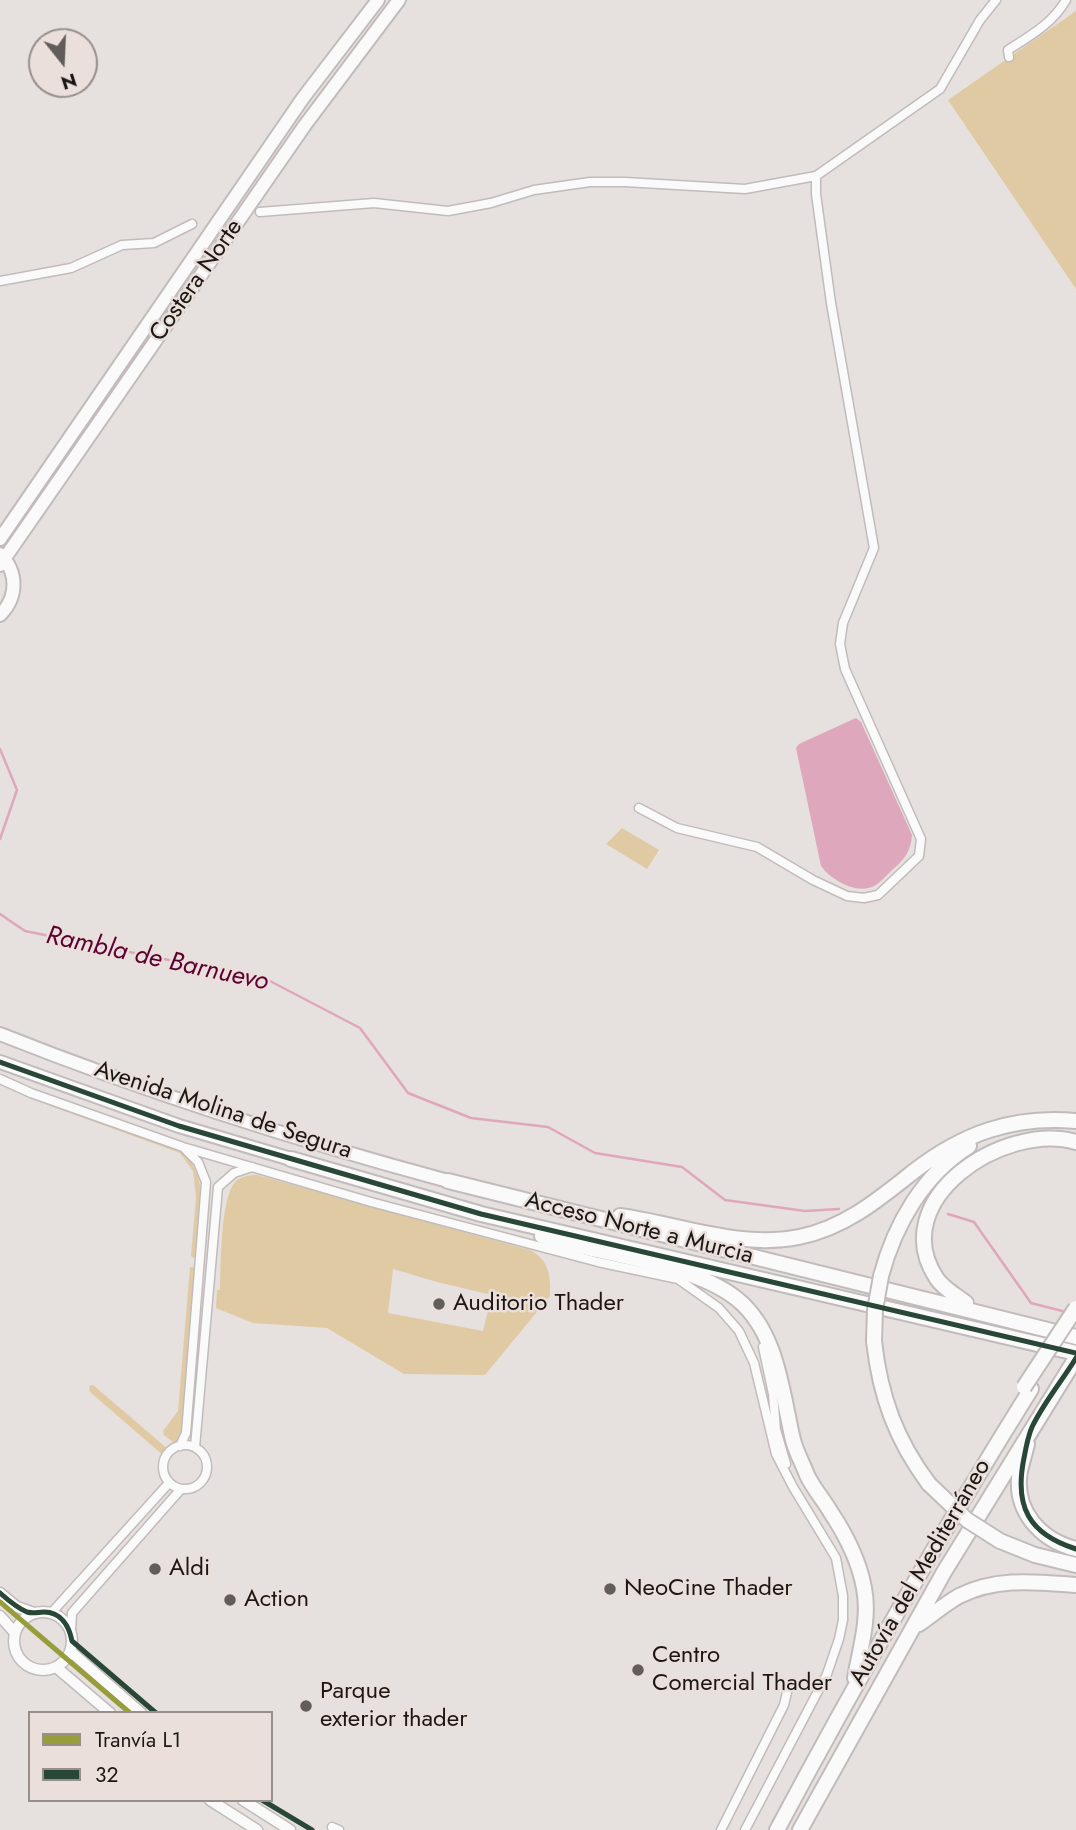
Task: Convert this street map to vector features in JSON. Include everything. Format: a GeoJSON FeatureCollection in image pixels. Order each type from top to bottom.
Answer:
{"type":"FeatureCollection","features":[{"type":"Feature","properties":{"kind":"highway"},"geometry":{"type":"LineString","coordinates":[[1042,1120],[1014,1126],[979,1140],[935,1173],[899,1226],[881,1276],[875,1310],[874,1341],[879,1378],[893,1424],[909,1456],[929,1484],[967,1520],[1000,1542],[1035,1555],[1076,1565]]}},
{"type":"Feature","properties":{"kind":"highway"},"geometry":{"type":"LineString","coordinates":[[581,1210],[732,1238],[770,1240],[798,1237],[826,1230],[847,1219],[959,1142],[1017,1122],[1076,1121]]}},
{"type":"Feature","properties":{"kind":"highway"},"geometry":{"type":"LineString","coordinates":[[966,1303],[939,1282],[924,1250],[924,1232],[939,1196],[970,1164],[1008,1145],[1052,1138],[1076,1142]]}},
{"type":"Feature","properties":{"kind":"highway","name":"Acceso Norte a Murcia"},"geometry":{"type":"LineString","coordinates":[[291,1159],[481,1214],[1076,1353]]}},
{"type":"Feature","properties":{"kind":"highway"},"geometry":{"type":"LineString","coordinates":[[448,1181],[581,1210],[1076,1330]]}},
{"type":"Feature","properties":{"kind":"highway","name":"Acceso Norte a Murcia"},"geometry":{"type":"LineString","coordinates":[[448,1181],[1076,1337]]}},
{"type":"Feature","properties":{"kind":"highway"},"geometry":{"type":"LineString","coordinates":[[481,1214],[561,1242],[694,1275],[722,1288],[752,1316],[778,1367],[794,1442],[809,1479],[859,1561],[865,1591],[866,1623],[848,1699]]}},
{"type":"Feature","properties":{"kind":"highway"},"geometry":{"type":"LineString","coordinates":[[855,1678],[872,1643],[967,1478],[1028,1388],[1076,1308]]}},
{"type":"Feature","properties":{"kind":"highway","name":"Autovía del Mediterráneo"},"geometry":{"type":"LineString","coordinates":[[778,1830],[848,1699],[1028,1388],[1076,1323]]}},
{"type":"Feature","properties":{"kind":"highway","name":"Autovía del Mediterráneo"},"geometry":{"type":"LineString","coordinates":[[800,1830],[944,1572],[1076,1358]]}},
{"type":"Feature","properties":{"kind":"highway"},"geometry":{"type":"LineString","coordinates":[[1031,1428],[1020,1471],[1019,1491],[1023,1509],[1041,1533],[1061,1545],[1076,1549]]}},
{"type":"Feature","properties":{"kind":"highway"},"geometry":{"type":"LineString","coordinates":[[915,1627],[958,1597],[983,1587],[1022,1582],[1076,1585]]}},
{"type":"Feature","properties":{"kind":"main road","name":"Costera Norte"},"geometry":{"type":"LineString","coordinates":[[0,539],[303,98],[379,0]]}},
{"type":"Feature","properties":{"kind":"main road","name":"Costera Norte"},"geometry":{"type":"LineString","coordinates":[[2,559],[304,125],[399,0]]}},
{"type":"Feature","properties":{"kind":"main road"},"geometry":{"type":"LineString","coordinates":[[0,615],[10,602],[14,590],[13,576],[2,559]]}},
{"type":"Feature","properties":{"kind":"main road","name":"Avenida Molina de Segura"},"geometry":{"type":"LineString","coordinates":[[0,1034],[131,1083],[318,1144],[448,1181]]}},
{"type":"Feature","properties":{"kind":"main road","name":"Avenida Molina de Segura"},"geometry":{"type":"LineString","coordinates":[[0,1062],[179,1126],[291,1159]]}},
{"type":"Feature","properties":{"kind":"street"},"geometry":{"type":"LineString","coordinates":[[260,212],[373,203],[448,211],[491,203],[534,190],[579,184],[625,182],[744,189],[816,176],[940,89],[980,20],[996,0]]}},
{"type":"Feature","properties":{"kind":"street"},"geometry":{"type":"LineString","coordinates":[[1009,57],[1008,50],[1047,23],[1060,11],[1066,0]]}},
{"type":"Feature","properties":{"kind":"street"},"geometry":{"type":"LineString","coordinates":[[639,808],[677,828],[757,846],[813,880],[847,896],[864,898],[878,895],[919,856],[921,839],[845,668],[840,644],[843,623],[874,548],[831,303],[816,194],[816,176]]}},
{"type":"Feature","properties":{"kind":"street"},"geometry":{"type":"LineString","coordinates":[[0,281],[71,268],[122,245],[154,243],[192,224]]}},
{"type":"Feature","properties":{"kind":"street","name":"Avenida Molina de Segura"},"geometry":{"type":"LineString","coordinates":[[0,1079],[183,1147],[371,1202],[598,1262],[678,1279],[719,1308],[739,1331],[754,1363],[776,1454],[793,1487]]}},
{"type":"Feature","properties":{"kind":"street"},"geometry":{"type":"LineString","coordinates":[[180,1446],[195,1447],[205,1458],[207,1473],[197,1487],[181,1489],[169,1483],[165,1476],[164,1461],[168,1454],[180,1446],[186,1433],[206,1182],[198,1162],[183,1147]]}},
{"type":"Feature","properties":{"kind":"street"},"geometry":{"type":"LineString","coordinates":[[195,1447],[218,1186],[234,1173],[252,1167]]}},
{"type":"Feature","properties":{"kind":"street"},"geometry":{"type":"LineString","coordinates":[[745,1830],[827,1674],[843,1620],[843,1596],[836,1558],[793,1487],[776,1430],[766,1356],[752,1316]]}},
{"type":"Feature","properties":{"kind":"street"},"geometry":{"type":"LineString","coordinates":[[54,1614],[54,1609],[169,1483]]}},
{"type":"Feature","properties":{"kind":"street"},"geometry":{"type":"LineString","coordinates":[[34,1614],[20,1623],[15,1633],[16,1651],[29,1666],[39,1670],[56,1667],[65,1661],[70,1651],[72,1613],[181,1489]]}},
{"type":"Feature","properties":{"kind":"street"},"geometry":{"type":"LineString","coordinates":[[0,1592],[17,1607],[34,1614],[54,1614],[62,1619],[71,1631]]}},
{"type":"Feature","properties":{"kind":"street"},"geometry":{"type":"LineString","coordinates":[[0,1616],[15,1633]]}},
{"type":"Feature","properties":{"kind":"street"},"geometry":{"type":"LineString","coordinates":[[70,1651],[139,1711]]}},
{"type":"Feature","properties":{"kind":"street"},"geometry":{"type":"LineString","coordinates":[[56,1667],[108,1711]]}},
{"type":"Feature","properties":{"kind":"street"},"geometry":{"type":"LineString","coordinates":[[721,1830],[785,1706],[789,1684]]}},
{"type":"Feature","properties":{"kind":"street"},"geometry":{"type":"LineString","coordinates":[[213,1802],[257,1830]]}},
{"type":"Feature","properties":{"kind":"street"},"geometry":{"type":"LineString","coordinates":[[246,1802],[290,1830]]}},
{"type":"Feature","properties":{"kind":"shaded area"},"geometry":{"type":"Polygon","coordinates":[[[1076,11],[1076,289],[948,100],[1076,11]]]}},
{"type":"Feature","properties":{"kind":"shaded area"},"geometry":{"type":"Polygon","coordinates":[[[856,718],[861,722],[912,835],[906,856],[899,864],[876,885],[860,889],[838,881],[821,866],[796,748],[799,744],[856,718]]]}},
{"type":"Feature","properties":{"kind":"shaded area"},"geometry":{"type":"Polygon","coordinates":[[[622,828],[659,850],[647,869],[606,844],[622,828]]]}},
{"type":"Feature","properties":{"kind":"shaded area"},"geometry":{"type":"Polygon","coordinates":[[[50,1103],[171,1145],[185,1155],[194,1166],[201,1194],[196,1256],[191,1256],[196,1197],[193,1171],[180,1153],[45,1104],[50,1103]]]}},
{"type":"Feature","properties":{"kind":"shaded area"},"geometry":{"type":"Polygon","coordinates":[[[257,1175],[530,1250],[548,1269],[550,1296],[485,1375],[404,1374],[327,1328],[253,1323],[216,1308],[217,1290],[220,1290],[224,1216],[231,1189],[236,1181],[243,1177],[257,1175]],[[393,1269],[388,1313],[483,1331],[492,1295],[393,1269]]]}},
{"type":"Feature","properties":{"kind":"shaded area"},"geometry":{"type":"Polygon","coordinates":[[[190,1267],[195,1268],[182,1436],[177,1445],[164,1435],[163,1431],[178,1411],[190,1267]]]}},
{"type":"Feature","properties":{"kind":"shaded area"},"geometry":{"type":"Polygon","coordinates":[[[93,1385],[169,1450],[164,1456],[90,1392],[89,1386],[93,1385]]]}},
{"type":"Feature","properties":{"kind":"waterway","name":"Rambla de Barnuevo"},"geometry":{"type":"LineString","coordinates":[[0,749],[17,790],[0,839]]}},
{"type":"Feature","properties":{"kind":"waterway","name":"Rambla de Barnuevo"},"geometry":{"type":"LineString","coordinates":[[0,914],[25,931],[268,980],[360,1028],[408,1093],[471,1118],[548,1127],[595,1153],[682,1167],[725,1200],[805,1211],[839,1209]]}},
{"type":"Feature","properties":{"kind":"waterway"},"geometry":{"type":"LineString","coordinates":[[948,1214],[974,1222],[1031,1303],[1066,1312]]}},
{"type":"Feature","properties":{"kind":"tram line","name":"L1"},"geometry":{"type":"LineString","coordinates":[[0,1602],[128,1711]]}},
{"type":"Feature","properties":{"kind":"transit line","name":"32"},"geometry":{"type":"LineString","coordinates":[[0,1062],[179,1126],[481,1214],[1076,1353]]}},
{"type":"Feature","properties":{"kind":"transit line","name":"32"},"geometry":{"type":"LineString","coordinates":[[1076,1358],[1032,1427],[1021,1475],[1024,1504],[1036,1527],[1060,1543],[1076,1549]]}},
{"type":"Feature","properties":{"kind":"transit line","name":"32"},"geometry":{"type":"LineString","coordinates":[[0,1593],[27,1612],[44,1612],[60,1617],[69,1630],[72,1641],[154,1711]]}},
{"type":"Feature","properties":{"kind":"transit line","name":"32"},"geometry":{"type":"LineString","coordinates":[[265,1802],[312,1830]]}},
{"type":"Feature","properties":{"kind":"place","name":"Auditorio Thader"},"geometry":{"type":"Point","coordinates":[439,1304]}},
{"type":"Feature","properties":{"kind":"place","name":"Aldi"},"geometry":{"type":"Point","coordinates":[155,1569]}},
{"type":"Feature","properties":{"kind":"place","name":"NeoCine Thader"},"geometry":{"type":"Point","coordinates":[610,1589]}},
{"type":"Feature","properties":{"kind":"place","name":"Action"},"geometry":{"type":"Point","coordinates":[230,1600]}},
{"type":"Feature","properties":{"kind":"place","name":"Centro Comercial Thader"},"geometry":{"type":"Point","coordinates":[638,1670]}},
{"type":"Feature","properties":{"kind":"place","name":"Parque exterior thader"},"geometry":{"type":"Point","coordinates":[306,1706]}}]}
